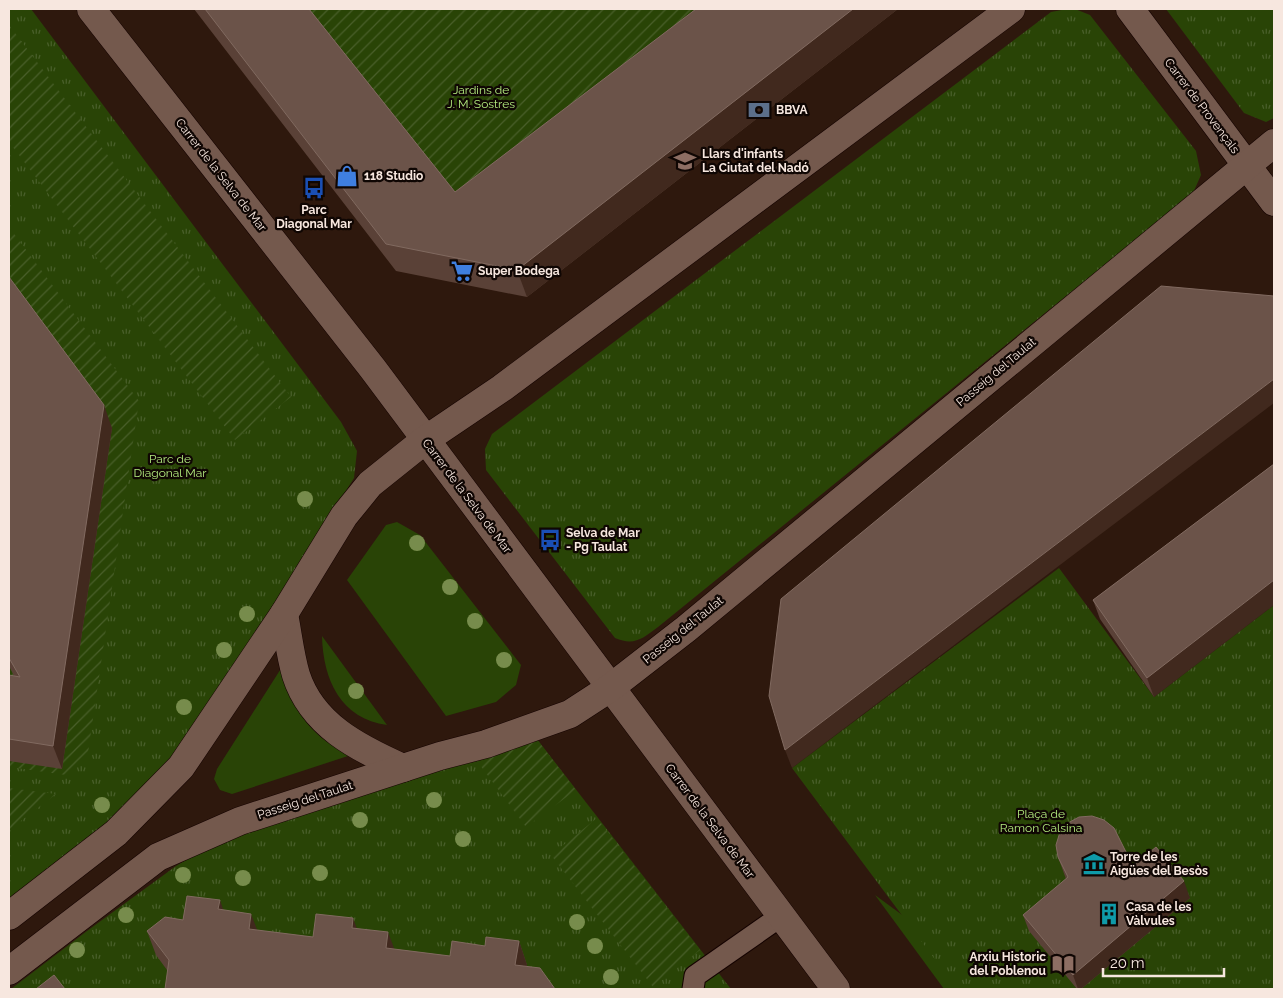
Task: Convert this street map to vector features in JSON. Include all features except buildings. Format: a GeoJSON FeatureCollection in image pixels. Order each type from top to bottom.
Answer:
{"type":"FeatureCollection","features":[{"type":"Feature","properties":{"kind":"street","name":"Carrer de la Selva de Mar"},"geometry":{"type":"LineString","coordinates":[[91,9],[425,440],[836,989]]}},
{"type":"Feature","properties":{"kind":"street"},"geometry":{"type":"LineString","coordinates":[[9,916],[116,832],[181,767],[284,614],[349,510],[370,484],[425,440],[502,388],[1012,9]]}},
{"type":"Feature","properties":{"kind":"street","name":"Carrer de Provençals"},"geometry":{"type":"LineString","coordinates":[[1130,9],[1274,202]]}},
{"type":"Feature","properties":{"kind":"street","name":"Passeig del Taulat"},"geometry":{"type":"LineString","coordinates":[[9,971],[158,857],[240,821],[403,768],[486,744],[570,714],[610,688],[686,629],[1274,143]]}},
{"type":"Feature","properties":{"kind":"street"},"geometry":{"type":"LineString","coordinates":[[284,614],[296,675],[305,697],[320,717],[349,741],[403,768]]}},
{"type":"Feature","properties":{"kind":"lane"},"geometry":{"type":"LineString","coordinates":[[693,989],[695,976],[781,916]]}},
{"type":"Feature","properties":{"kind":"green space","name":"Parc de Diagonal Mar"},"geometry":{"type":"Polygon","coordinates":[[[9,9],[31,9],[341,422],[357,451],[354,478],[175,761],[147,793],[9,899],[9,9]]]}},
{"type":"Feature","properties":{"kind":"green space","name":"Jardins de J. M. Sostres"},"geometry":{"type":"Polygon","coordinates":[[[298,9],[741,9],[465,219],[298,9]]]}},
{"type":"Feature","properties":{"kind":"green space"},"geometry":{"type":"Polygon","coordinates":[[[1075,9],[1090,15],[1196,151],[1201,175],[1193,193],[658,627],[638,640],[627,641],[615,638],[486,470],[485,449],[492,434],[1051,12],[1075,9]]]}},
{"type":"Feature","properties":{"kind":"green space"},"geometry":{"type":"Polygon","coordinates":[[[1166,9],[1274,9],[1274,118],[1266,122],[1244,113],[1166,9]]]}},
{"type":"Feature","properties":{"kind":"green space"},"geometry":{"type":"Polygon","coordinates":[[[9,25],[291,397],[235,440],[9,142],[9,25]]]}},
{"type":"Feature","properties":{"kind":"green space"},"geometry":{"type":"Polygon","coordinates":[[[9,227],[139,401],[87,760],[66,775],[9,767],[9,666],[63,759],[9,289],[9,227]]]}},
{"type":"Feature","properties":{"kind":"green space"},"geometry":{"type":"Polygon","coordinates":[[[397,522],[420,535],[521,665],[516,685],[496,702],[446,716],[347,580],[386,525],[397,522]]]}},
{"type":"Feature","properties":{"kind":"green space","name":"Plaça de Ramon Calsina"},"geometry":{"type":"Polygon","coordinates":[[[1059,568],[1154,697],[1274,605],[1274,989],[957,989],[792,768],[1059,568]]]}},
{"type":"Feature","properties":{"kind":"green space"},"geometry":{"type":"Polygon","coordinates":[[[322,636],[387,725],[358,715],[346,706],[331,682],[326,668],[322,636]]]}},
{"type":"Feature","properties":{"kind":"green space"},"geometry":{"type":"Polygon","coordinates":[[[282,667],[292,698],[304,720],[322,738],[348,756],[232,794],[220,790],[214,779],[217,769],[282,667]]]}},
{"type":"Feature","properties":{"kind":"green space"},"geometry":{"type":"Polygon","coordinates":[[[536,738],[731,989],[11,989],[176,866],[230,834],[536,738]]]}},
{"type":"Feature","properties":{"kind":"green space"},"geometry":{"type":"Polygon","coordinates":[[[536,738],[576,790],[526,827],[474,757],[536,738]]]}},
{"type":"Feature","properties":{"kind":"green space"},"geometry":{"type":"Polygon","coordinates":[[[9,788],[56,794],[9,830],[9,788]]]}},
{"type":"Feature","properties":{"kind":"green space"},"geometry":{"type":"Polygon","coordinates":[[[597,818],[700,950],[653,987],[551,855],[597,818]]]}},
{"type":"Feature","properties":{"kind":"green space"},"geometry":{"type":"Polygon","coordinates":[[[875,895],[1003,989],[944,989],[875,895]]]}},
{"type":"Feature","properties":{"kind":"place","name":"BBVA"},"geometry":{"type":"Point","coordinates":[759,110]}},
{"type":"Feature","properties":{"kind":"place","name":"Llars d'infants La Ciutat del Nadó"},"geometry":{"type":"Point","coordinates":[685,161]}},
{"type":"Feature","properties":{"kind":"place","name":"118 Studio"},"geometry":{"type":"Point","coordinates":[347,176]}},
{"type":"Feature","properties":{"kind":"place","name":"Parc Diagonal Mar"},"geometry":{"type":"Point","coordinates":[314,188]}},
{"type":"Feature","properties":{"kind":"place","name":"Super Bodega"},"geometry":{"type":"Point","coordinates":[462,271]}},
{"type":"Feature","properties":{"kind":"place","name":"Selva de Mar - Pg Taulat"},"geometry":{"type":"Point","coordinates":[550,540]}},
{"type":"Feature","properties":{"kind":"place","name":"Torre de les Aigües del Besòs"},"geometry":{"type":"Point","coordinates":[1094,864]}},
{"type":"Feature","properties":{"kind":"place","name":"Casa de les Vàlvules"},"geometry":{"type":"Point","coordinates":[1109,914]}},
{"type":"Feature","properties":{"kind":"place","name":"Arxiu Historic del Poblenou"},"geometry":{"type":"Point","coordinates":[1063,964]}}]}
